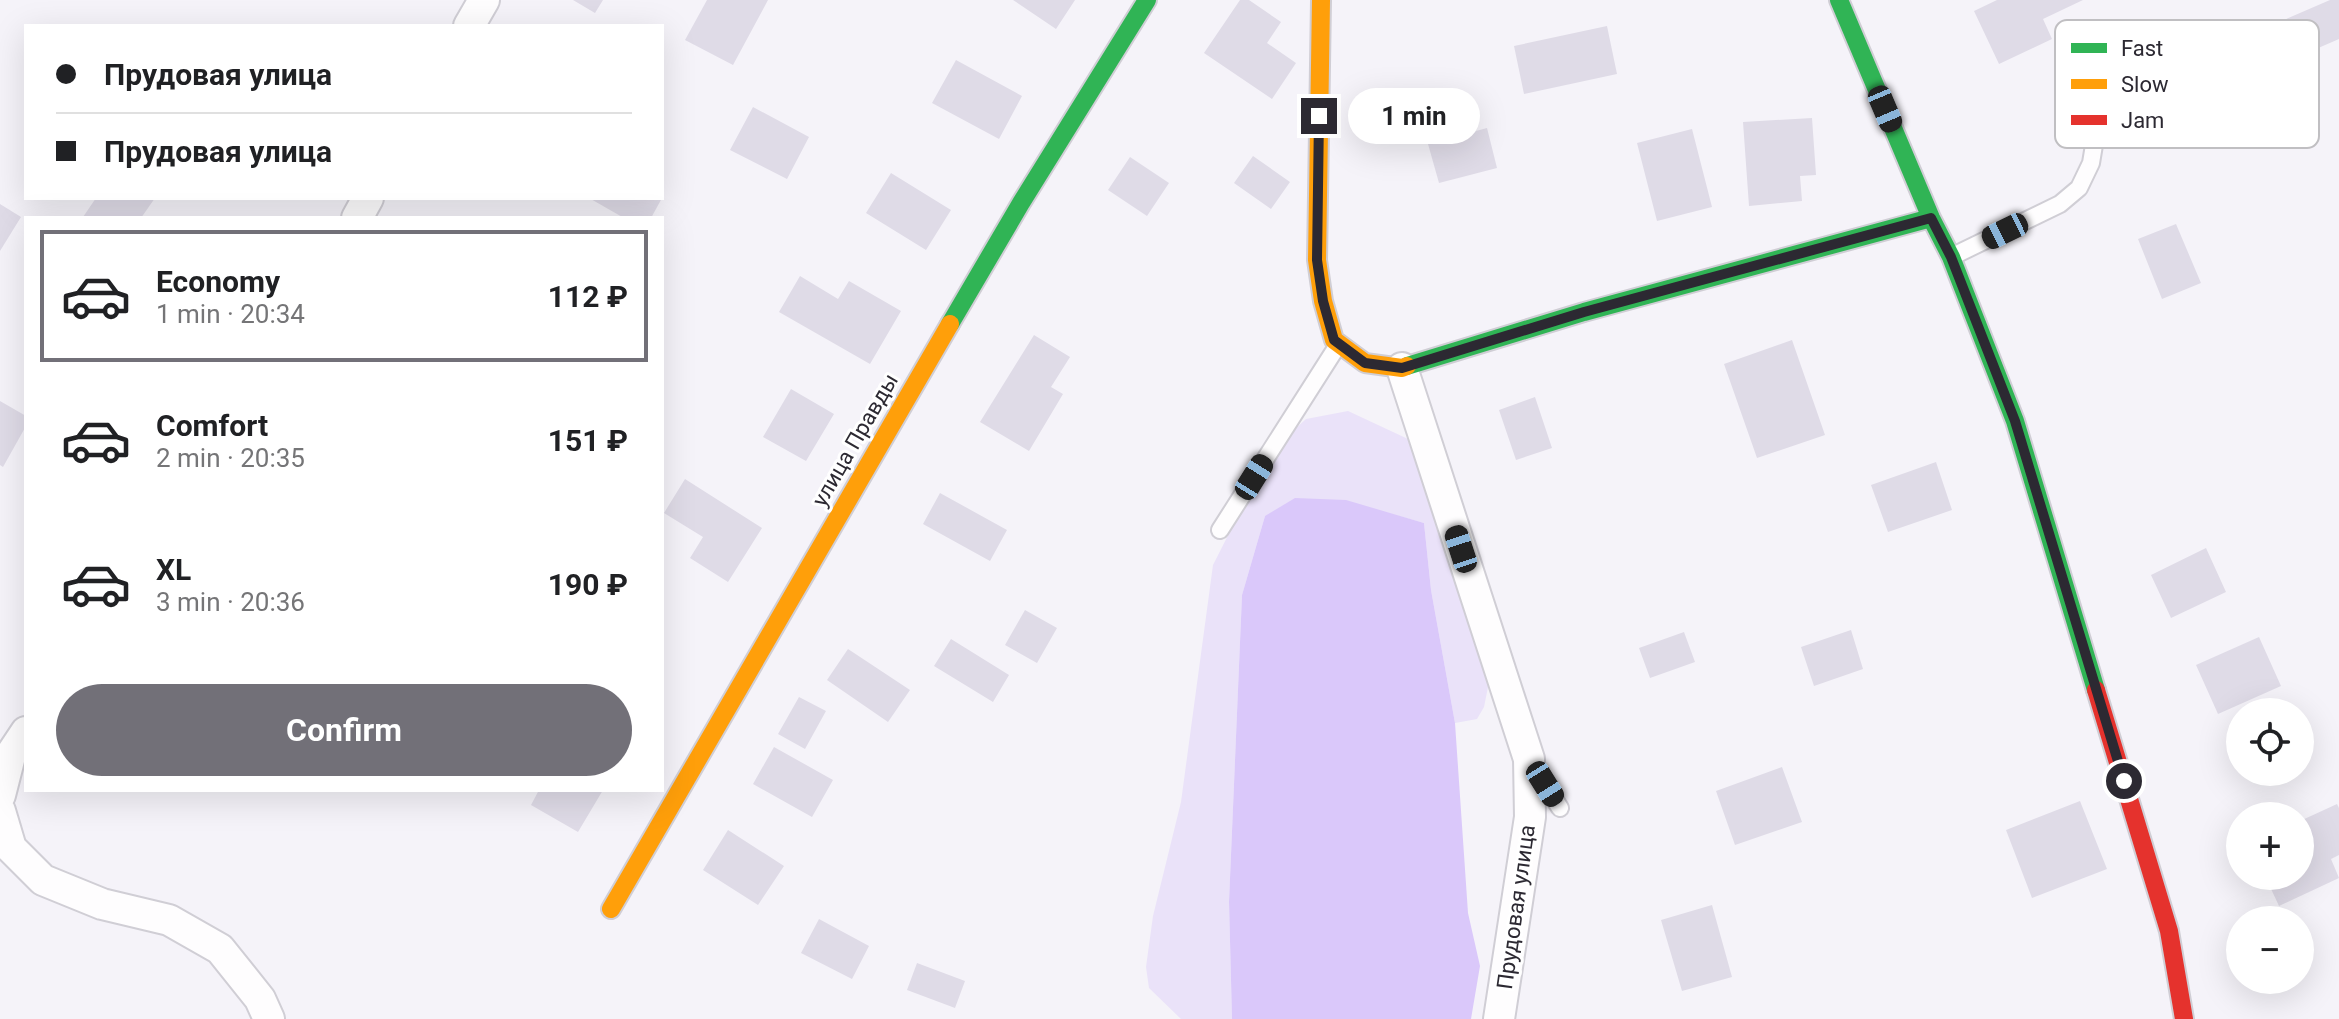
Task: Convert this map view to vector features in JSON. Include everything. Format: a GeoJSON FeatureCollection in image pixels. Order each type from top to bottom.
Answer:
{"type":"FeatureCollection","features":[{"type":"Feature","properties":{"kind":"street"},"geometry":{"type":"LineString","coordinates":[[470,24],[484,0]]}},
{"type":"Feature","properties":{"kind":"street","name":"улица Правды"},"geometry":{"type":"LineString","coordinates":[[611,909],[1021,203],[1147,0]]}},
{"type":"Feature","properties":{"kind":"street"},"geometry":{"type":"LineString","coordinates":[[1321,0],[1317,260],[1323,301],[1334,340],[1365,363],[1402,368],[1584,312],[1931,218]]}},
{"type":"Feature","properties":{"kind":"street"},"geometry":{"type":"LineString","coordinates":[[1839,0],[1931,218],[1951,257],[2015,421],[2169,931],[2184,1019]]}},
{"type":"Feature","properties":{"kind":"street","name":"Прудовая улица"},"geometry":{"type":"LineString","coordinates":[[1402,368],[1529,759],[1530,817],[1499,1019]]}},
{"type":"Feature","properties":{"kind":"street"},"geometry":{"type":"LineString","coordinates":[[0,795],[18,744]]}},
{"type":"Feature","properties":{"kind":"street"},"geometry":{"type":"LineString","coordinates":[[0,811],[11,848],[43,880],[102,904],[169,920],[220,949],[260,999],[269,1019]]}},
{"type":"Feature","properties":{"kind":"lane"},"geometry":{"type":"LineString","coordinates":[[1951,257],[2060,204],[2079,188],[2091,163],[2094,148]]}},
{"type":"Feature","properties":{"kind":"lane"},"geometry":{"type":"LineString","coordinates":[[1220,530],[1339,344]]}},
{"type":"Feature","properties":{"kind":"lane"},"geometry":{"type":"LineString","coordinates":[[1529,759],[1560,808]]}},
{"type":"Feature","properties":{"kind":"shaded area"},"geometry":{"type":"Polygon","coordinates":[[[1348,411],[1408,439],[1467,585],[1491,672],[1484,707],[1477,719],[1455,723],[1431,590],[1424,523],[1385,512],[1265,516],[1242,595],[1229,902],[1232,1019],[1181,1019],[1149,988],[1146,967],[1153,916],[1181,802],[1213,565],[1249,494],[1283,440],[1306,419],[1348,411]]]}},
{"type":"Feature","properties":{"kind":"shaded area"},"geometry":{"type":"Polygon","coordinates":[[[1295,498],[1346,500],[1424,523],[1431,590],[1455,723],[1468,913],[1480,966],[1471,1019],[1232,1019],[1229,902],[1242,595],[1265,516],[1295,498]]]}},
{"type":"Feature","properties":{"kind":"building"},"geometry":{"type":"Polygon","coordinates":[[[573,0],[603,0],[595,13],[573,0]]]}},
{"type":"Feature","properties":{"kind":"building"},"geometry":{"type":"Polygon","coordinates":[[[707,0],[768,0],[733,65],[685,40],[707,0]]]}},
{"type":"Feature","properties":{"kind":"building"},"geometry":{"type":"Polygon","coordinates":[[[1013,0],[1075,0],[1056,29],[1013,0]]]}},
{"type":"Feature","properties":{"kind":"building"},"geometry":{"type":"Polygon","coordinates":[[[1240,0],[1249,0],[1281,22],[1267,43],[1296,63],[1272,99],[1204,53],[1240,0]]]}},
{"type":"Feature","properties":{"kind":"building"},"geometry":{"type":"Polygon","coordinates":[[[1997,0],[2083,0],[2043,19],[2052,39],[1999,64],[1974,11],[1997,0]]]}},
{"type":"Feature","properties":{"kind":"building"},"geometry":{"type":"Polygon","coordinates":[[[2330,0],[2339,0],[2339,39],[2319,48],[2319,20],[2284,20],[2330,0]]]}},
{"type":"Feature","properties":{"kind":"building"},"geometry":{"type":"Polygon","coordinates":[[[1607,26],[1617,74],[1524,94],[1514,46],[1607,26]]]}},
{"type":"Feature","properties":{"kind":"building"},"geometry":{"type":"Polygon","coordinates":[[[956,60],[1022,96],[999,139],[932,103],[956,60]]]}},
{"type":"Feature","properties":{"kind":"building"},"geometry":{"type":"Polygon","coordinates":[[[753,107],[809,137],[787,179],[730,150],[753,107]]]}},
{"type":"Feature","properties":{"kind":"building"},"geometry":{"type":"Polygon","coordinates":[[[1812,118],[1816,175],[1800,176],[1802,201],[1749,206],[1743,122],[1812,118]]]}},
{"type":"Feature","properties":{"kind":"building"},"geometry":{"type":"Polygon","coordinates":[[[1487,128],[1497,168],[1439,183],[1428,144],[1487,128]]]}},
{"type":"Feature","properties":{"kind":"building"},"geometry":{"type":"Polygon","coordinates":[[[1692,129],[1712,207],[1657,221],[1637,143],[1692,129]]]}},
{"type":"Feature","properties":{"kind":"building"},"geometry":{"type":"Polygon","coordinates":[[[1253,156],[1290,182],[1271,209],[1234,183],[1253,156]]]}},
{"type":"Feature","properties":{"kind":"building"},"geometry":{"type":"Polygon","coordinates":[[[1130,157],[1169,183],[1147,216],[1108,190],[1130,157]]]}},
{"type":"Feature","properties":{"kind":"building"},"geometry":{"type":"Polygon","coordinates":[[[891,173],[951,210],[926,250],[866,213],[891,173]]]}},
{"type":"Feature","properties":{"kind":"building"},"geometry":{"type":"Polygon","coordinates":[[[95,200],[154,200],[142,216],[84,216],[95,200]]]}},
{"type":"Feature","properties":{"kind":"building"},"geometry":{"type":"Polygon","coordinates":[[[592,200],[661,200],[652,216],[620,216],[592,200]]]}},
{"type":"Feature","properties":{"kind":"building"},"geometry":{"type":"Polygon","coordinates":[[[0,204],[21,217],[0,251],[0,204]]]}},
{"type":"Feature","properties":{"kind":"building"},"geometry":{"type":"Polygon","coordinates":[[[2176,224],[2201,283],[2162,299],[2138,239],[2176,224]]]}},
{"type":"Feature","properties":{"kind":"building"},"geometry":{"type":"Polygon","coordinates":[[[800,276],[838,299],[849,281],[901,311],[870,364],[779,312],[800,276]]]}},
{"type":"Feature","properties":{"kind":"building"},"geometry":{"type":"Polygon","coordinates":[[[1034,335],[1070,357],[1051,387],[1063,394],[1029,451],[980,422],[1034,335]]]}},
{"type":"Feature","properties":{"kind":"building"},"geometry":{"type":"Polygon","coordinates":[[[1792,340],[1825,435],[1757,458],[1724,364],[1792,340]]]}},
{"type":"Feature","properties":{"kind":"building"},"geometry":{"type":"Polygon","coordinates":[[[791,389],[834,414],[806,461],[763,437],[791,389]]]}},
{"type":"Feature","properties":{"kind":"building"},"geometry":{"type":"Polygon","coordinates":[[[1535,397],[1552,448],[1516,460],[1499,410],[1535,397]]]}},
{"type":"Feature","properties":{"kind":"building"},"geometry":{"type":"Polygon","coordinates":[[[0,401],[24,415],[24,430],[3,467],[0,465],[0,401]]]}},
{"type":"Feature","properties":{"kind":"building"},"geometry":{"type":"Polygon","coordinates":[[[1936,462],[1952,510],[1888,532],[1871,485],[1936,462]]]}},
{"type":"Feature","properties":{"kind":"building"},"geometry":{"type":"Polygon","coordinates":[[[685,479],[762,528],[728,582],[690,558],[703,537],[664,513],[685,479]]]}},
{"type":"Feature","properties":{"kind":"building"},"geometry":{"type":"Polygon","coordinates":[[[940,493],[1007,530],[990,561],[923,524],[940,493]]]}},
{"type":"Feature","properties":{"kind":"building"},"geometry":{"type":"Polygon","coordinates":[[[2206,548],[2226,592],[2171,618],[2151,575],[2206,548]]]}},
{"type":"Feature","properties":{"kind":"building"},"geometry":{"type":"Polygon","coordinates":[[[1025,610],[1057,628],[1037,663],[1005,645],[1025,610]]]}},
{"type":"Feature","properties":{"kind":"building"},"geometry":{"type":"Polygon","coordinates":[[[1851,630],[1863,669],[1814,686],[1801,647],[1851,630]]]}},
{"type":"Feature","properties":{"kind":"building"},"geometry":{"type":"Polygon","coordinates":[[[1684,632],[1695,662],[1650,678],[1639,648],[1684,632]]]}},
{"type":"Feature","properties":{"kind":"building"},"geometry":{"type":"Polygon","coordinates":[[[2259,637],[2281,686],[2254,698],[2226,698],[2226,710],[2218,714],[2196,665],[2259,637]]]}},
{"type":"Feature","properties":{"kind":"building"},"geometry":{"type":"Polygon","coordinates":[[[951,639],[1009,675],[993,702],[934,666],[951,639]]]}},
{"type":"Feature","properties":{"kind":"building"},"geometry":{"type":"Polygon","coordinates":[[[848,649],[910,690],[888,722],[827,680],[848,649]]]}},
{"type":"Feature","properties":{"kind":"building"},"geometry":{"type":"Polygon","coordinates":[[[799,697],[826,711],[805,749],[778,734],[799,697]]]}},
{"type":"Feature","properties":{"kind":"building"},"geometry":{"type":"Polygon","coordinates":[[[774,747],[833,780],[812,817],[753,784],[774,747]]]}},
{"type":"Feature","properties":{"kind":"building"},"geometry":{"type":"Polygon","coordinates":[[[1782,767],[1802,822],[1735,845],[1716,791],[1782,767]]]}},
{"type":"Feature","properties":{"kind":"building"},"geometry":{"type":"Polygon","coordinates":[[[538,792],[602,792],[578,832],[531,805],[538,792]]]}},
{"type":"Feature","properties":{"kind":"building"},"geometry":{"type":"Polygon","coordinates":[[[2080,801],[2107,869],[2032,898],[2006,830],[2080,801]]]}},
{"type":"Feature","properties":{"kind":"building"},"geometry":{"type":"Polygon","coordinates":[[[2337,804],[2339,808],[2339,855],[2331,859],[2339,878],[2314,890],[2314,815],[2337,804]]]}},
{"type":"Feature","properties":{"kind":"building"},"geometry":{"type":"Polygon","coordinates":[[[728,830],[784,866],[758,905],[703,870],[728,830]]]}},
{"type":"Feature","properties":{"kind":"building"},"geometry":{"type":"Polygon","coordinates":[[[2272,890],[2313,890],[2279,906],[2272,890]]]}},
{"type":"Feature","properties":{"kind":"building"},"geometry":{"type":"Polygon","coordinates":[[[1712,905],[1732,977],[1682,991],[1661,920],[1712,905]]]}},
{"type":"Feature","properties":{"kind":"building"},"geometry":{"type":"Polygon","coordinates":[[[819,919],[869,946],[852,979],[801,953],[819,919]]]}},
{"type":"Feature","properties":{"kind":"building"},"geometry":{"type":"Polygon","coordinates":[[[917,963],[965,981],[955,1008],[907,990],[917,963]]]}},
{"type":"Feature","properties":{"kind":"traffic: fast"},"geometry":{"type":"LineString","coordinates":[[950,324],[1147,0]]}},
{"type":"Feature","properties":{"kind":"traffic: fast"},"geometry":{"type":"LineString","coordinates":[[1839,0],[1931,218],[1951,257],[2015,421],[2096,690]]}},
{"type":"Feature","properties":{"kind":"traffic: fast"},"geometry":{"type":"LineString","coordinates":[[1407,366],[1584,312],[1931,218]]}},
{"type":"Feature","properties":{"kind":"traffic: slow"},"geometry":{"type":"LineString","coordinates":[[1321,0],[1317,260],[1323,301],[1334,340],[1365,363],[1407,366]]}},
{"type":"Feature","properties":{"kind":"traffic: slow"},"geometry":{"type":"LineString","coordinates":[[611,909],[950,324]]}},
{"type":"Feature","properties":{"kind":"traffic: jam"},"geometry":{"type":"LineString","coordinates":[[2096,690],[2169,931],[2184,1019]]}},
{"type":"Feature","properties":{"kind":"route"},"geometry":{"type":"LineString","coordinates":[[1319,116],[1317,260],[1323,301],[1334,340],[1365,363],[1402,368],[1584,312],[1931,218],[1951,257],[2015,421],[2124,781]]}}]}
